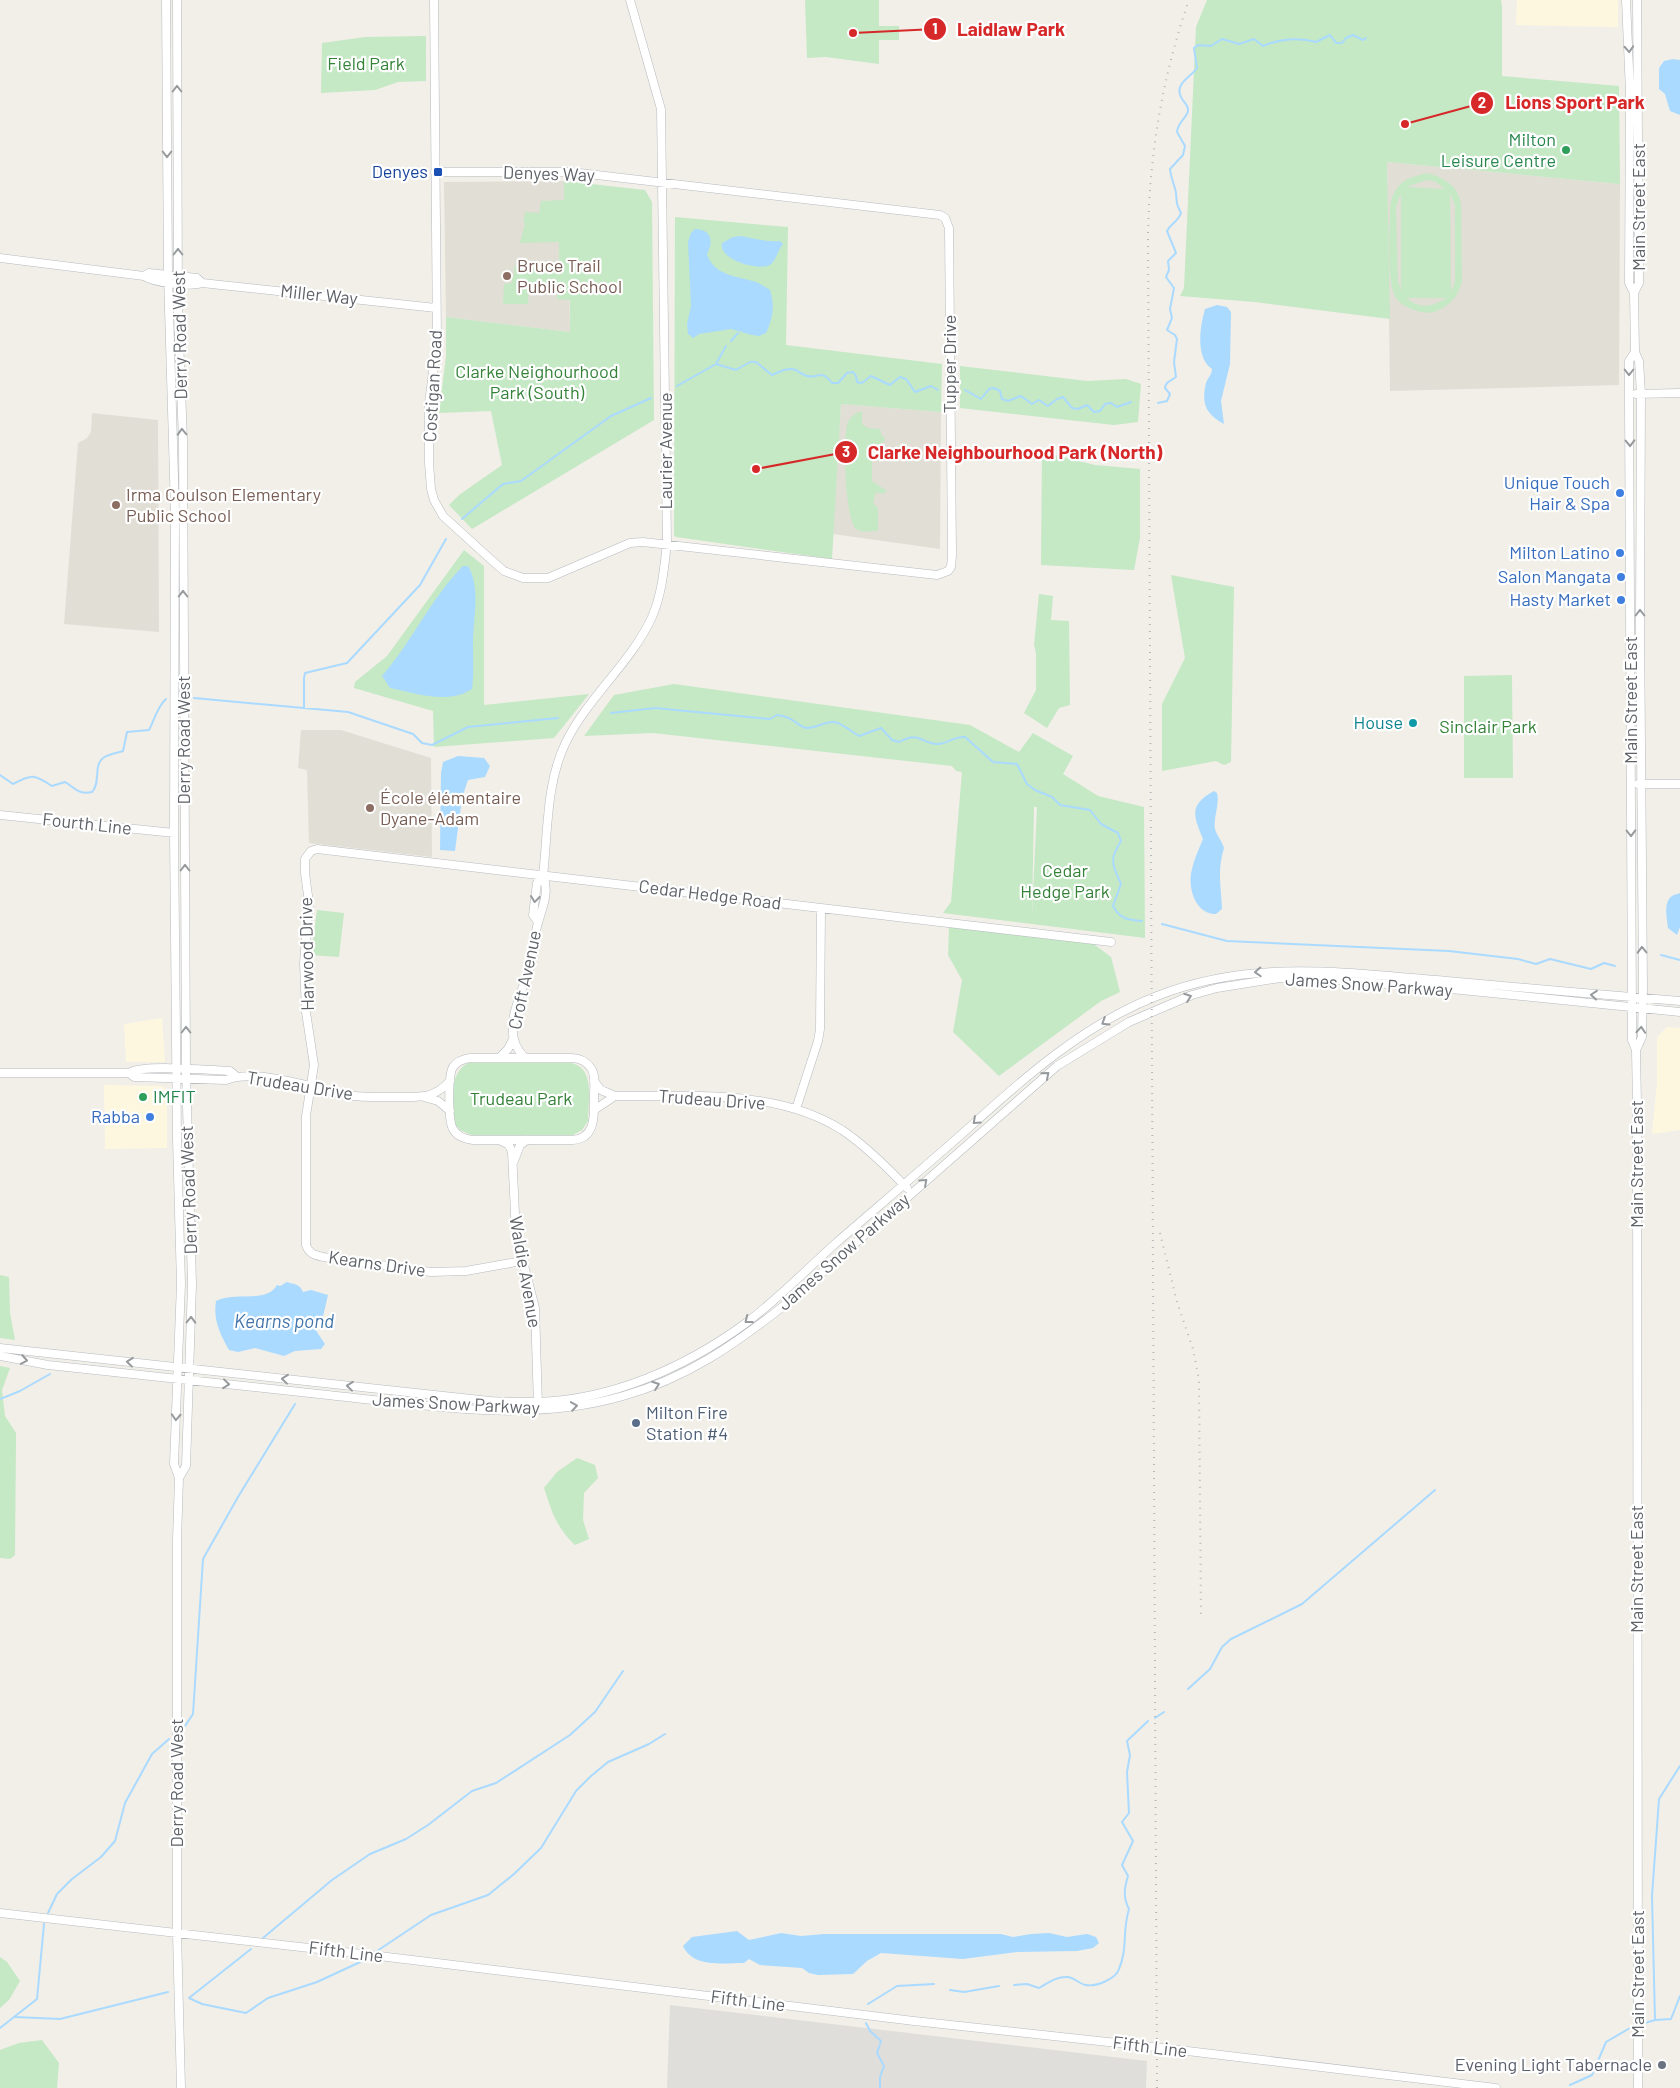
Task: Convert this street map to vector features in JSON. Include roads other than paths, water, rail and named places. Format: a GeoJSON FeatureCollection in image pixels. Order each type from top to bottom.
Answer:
{"type":"FeatureCollection","features":[{"type":"Feature","properties":{"kind":"main road","name":"Derry Road West"},"geometry":{"type":"LineString","coordinates":[[166,0],[168,279],[175,510],[174,833],[176,1078],[181,1284],[174,1464],[179,1478],[177,1540],[177,1933],[181,2088]]}},
{"type":"Feature","properties":{"kind":"main road","name":"Derry Road West"},"geometry":{"type":"LineString","coordinates":[[177,0],[178,280],[183,440],[186,1079],[192,1284],[186,1466],[179,1478]]}},
{"type":"Feature","properties":{"kind":"main road","name":"Costigan Road"},"geometry":{"type":"LineString","coordinates":[[434,0],[437,353],[429,403],[431,489],[443,516],[504,571],[530,579],[548,578],[630,543],[667,544]]}},
{"type":"Feature","properties":{"kind":"main road","name":"Laurier Avenue"},"geometry":{"type":"LineString","coordinates":[[543,876],[552,784],[558,762],[573,730],[650,622],[660,596],[667,544],[661,109],[630,0]]}},
{"type":"Feature","properties":{"kind":"main road","name":"Main Street East"},"geometry":{"type":"LineString","coordinates":[[1626,0],[1630,85],[1629,283],[1634,293],[1635,352],[1639,361],[1640,394],[1641,784],[1643,999],[1645,1010],[1642,1037],[1636,1050]]}},
{"type":"Feature","properties":{"kind":"main road","name":"Main Street East"},"geometry":{"type":"LineString","coordinates":[[1634,293],[1639,283],[1637,0]]}},
{"type":"Feature","properties":{"kind":"main road","name":"Denyes Way"},"geometry":{"type":"LineString","coordinates":[[435,172],[571,172],[662,182]]}},
{"type":"Feature","properties":{"kind":"main road","name":"Tupper Drive"},"geometry":{"type":"LineString","coordinates":[[662,182],[940,215],[948,222],[949,240],[952,556],[951,567],[948,572],[937,575],[667,544]]}},
{"type":"Feature","properties":{"kind":"main road","name":"Miller Way"},"geometry":{"type":"LineString","coordinates":[[0,258],[144,276],[149,279],[178,280],[197,278],[202,283],[436,308]]}},
{"type":"Feature","properties":{"kind":"main road","name":"Main Street East"},"geometry":{"type":"LineString","coordinates":[[1635,352],[1629,361],[1629,394],[1632,1040],[1636,1050],[1638,2088]]}},
{"type":"Feature","properties":{"kind":"main road"},"geometry":{"type":"LineString","coordinates":[[1629,394],[1680,393]]}},
{"type":"Feature","properties":{"kind":"main road"},"geometry":{"type":"LineString","coordinates":[[1631,784],[1680,784]]}},
{"type":"Feature","properties":{"kind":"main road","name":"Fourth Line"},"geometry":{"type":"LineString","coordinates":[[0,815],[174,833]]}},
{"type":"Feature","properties":{"kind":"main road","name":"Cedar Hedge Road"},"geometry":{"type":"LineString","coordinates":[[309,852],[317,849],[1111,942]]}},
{"type":"Feature","properties":{"kind":"main road","name":"Harwood Drive"},"geometry":{"type":"LineString","coordinates":[[309,852],[306,857],[304,873],[309,904],[304,963],[306,1012],[314,1055],[310,1087]]}},
{"type":"Feature","properties":{"kind":"main road","name":"Croft Avenue"},"geometry":{"type":"LineString","coordinates":[[500,1058],[508,1049],[513,1038],[517,1004],[533,958],[538,922],[542,915],[547,885],[543,876]]}},
{"type":"Feature","properties":{"kind":"main road"},"geometry":{"type":"LineString","coordinates":[[796,1109],[818,1041],[820,1029],[821,908]]}},
{"type":"Feature","properties":{"kind":"main road","name":"James Snow Parkway"},"geometry":{"type":"LineString","coordinates":[[0,1356],[48,1364],[400,1403],[511,1411],[582,1397],[638,1382],[668,1370],[724,1338],[776,1298],[1002,1097],[1060,1050],[1139,1004],[1200,982],[1244,973],[1288,970],[1358,974],[1680,1001]]}},
{"type":"Feature","properties":{"kind":"main road","name":"James Snow Parkway"},"geometry":{"type":"LineString","coordinates":[[0,1348],[538,1406],[592,1403],[622,1396],[680,1375],[716,1356],[742,1339],[786,1304],[1058,1066],[1128,1022],[1176,1001],[1217,988],[1280,978],[1311,978],[1451,989],[1632,1009],[1680,1012]]}},
{"type":"Feature","properties":{"kind":"main road","name":"Croft Avenue"},"geometry":{"type":"LineString","coordinates":[[513,1038],[518,1051],[525,1058]]}},
{"type":"Feature","properties":{"kind":"main road","name":"Trudeau Drive"},"geometry":{"type":"LineString","coordinates":[[470,1058],[525,1058],[580,1059],[591,1068],[594,1081],[594,1110],[592,1127],[587,1134],[580,1139],[528,1140],[468,1140],[459,1136],[451,1127],[450,1081],[454,1067],[462,1060],[470,1058]]}},
{"type":"Feature","properties":{"kind":"main road","name":"Trudeau Drive"},"geometry":{"type":"LineString","coordinates":[[0,1073],[130,1073],[134,1069],[176,1069],[230,1071],[236,1076]]}},
{"type":"Feature","properties":{"kind":"main road","name":"Trudeau Drive"},"geometry":{"type":"LineString","coordinates":[[130,1073],[134,1077],[186,1079],[226,1080],[236,1076],[263,1077],[349,1095],[423,1097],[438,1101],[450,1111]]}},
{"type":"Feature","properties":{"kind":"main road","name":"Trudeau Drive"},"geometry":{"type":"LineString","coordinates":[[423,1097],[442,1090],[450,1081]]}},
{"type":"Feature","properties":{"kind":"main road","name":"Trudeau Drive"},"geometry":{"type":"LineString","coordinates":[[594,1081],[601,1090],[615,1096],[733,1098],[796,1109],[842,1130],[875,1155],[912,1193]]}},
{"type":"Feature","properties":{"kind":"main road","name":"Kearns Drive"},"geometry":{"type":"LineString","coordinates":[[310,1087],[306,1116],[306,1245],[312,1254],[432,1272],[466,1271],[522,1261]]}},
{"type":"Feature","properties":{"kind":"main road"},"geometry":{"type":"LineString","coordinates":[[594,1110],[615,1096]]}},
{"type":"Feature","properties":{"kind":"main road","name":"Waldie Avenue"},"geometry":{"type":"LineString","coordinates":[[499,1140],[509,1145],[514,1163],[514,1216],[522,1261],[536,1308],[538,1406]]}},
{"type":"Feature","properties":{"kind":"main road","name":"Waldie Avenue"},"geometry":{"type":"LineString","coordinates":[[514,1163],[520,1145],[528,1140]]}},
{"type":"Feature","properties":{"kind":"main road","name":"Fifth Line"},"geometry":{"type":"LineString","coordinates":[[0,1914],[371,1955],[914,2021],[1154,2047],[1496,2088]]}},
{"type":"Feature","properties":{"kind":"water"},"geometry":{"type":"Polygon","coordinates":[[[1680,60],[1680,115],[1670,111],[1665,94],[1659,89],[1659,68],[1664,61],[1680,60]]]}},
{"type":"Feature","properties":{"kind":"water"},"geometry":{"type":"Polygon","coordinates":[[[695,229],[708,233],[710,245],[707,254],[715,267],[727,274],[756,282],[770,290],[772,312],[766,333],[759,336],[731,329],[699,334],[693,338],[688,334],[687,324],[691,306],[688,242],[691,233],[695,229]]]}},
{"type":"Feature","properties":{"kind":"water"},"geometry":{"type":"Polygon","coordinates":[[[741,236],[766,241],[780,241],[783,244],[771,264],[759,267],[751,266],[734,260],[723,249],[722,243],[733,237],[741,236]]]}},
{"type":"Feature","properties":{"kind":"water"},"geometry":{"type":"Polygon","coordinates":[[[1217,305],[1227,307],[1231,312],[1230,364],[1221,401],[1224,424],[1206,408],[1204,397],[1206,383],[1212,369],[1203,357],[1200,341],[1205,309],[1217,305]]]}},
{"type":"Feature","properties":{"kind":"water"},"geometry":{"type":"Polygon","coordinates":[[[463,566],[468,566],[472,574],[475,593],[472,689],[463,694],[442,697],[421,695],[390,688],[382,676],[403,649],[441,592],[463,566]]]}},
{"type":"Feature","properties":{"kind":"water"},"geometry":{"type":"Polygon","coordinates":[[[458,756],[484,758],[490,766],[485,777],[468,780],[462,798],[455,851],[440,850],[441,773],[443,762],[458,756]]]}},
{"type":"Feature","properties":{"kind":"water"},"geometry":{"type":"Polygon","coordinates":[[[1214,791],[1218,797],[1215,829],[1224,848],[1220,871],[1222,909],[1216,914],[1203,910],[1198,905],[1194,898],[1191,884],[1193,865],[1203,839],[1195,817],[1195,811],[1200,801],[1214,791]]]}},
{"type":"Feature","properties":{"kind":"water"},"geometry":{"type":"Polygon","coordinates":[[[1680,893],[1680,927],[1677,935],[1668,928],[1666,916],[1667,902],[1673,895],[1680,893]]]}},
{"type":"Feature","properties":{"kind":"water","name":"Kearns pond"},"geometry":{"type":"Polygon","coordinates":[[[287,1282],[298,1286],[303,1292],[311,1290],[328,1295],[321,1325],[315,1329],[325,1344],[321,1349],[295,1351],[284,1356],[255,1348],[238,1352],[229,1350],[218,1327],[215,1308],[216,1301],[223,1298],[266,1294],[277,1285],[280,1286],[287,1282]]]}},
{"type":"Feature","properties":{"kind":"water"},"geometry":{"type":"Polygon","coordinates":[[[737,1931],[749,1940],[781,1933],[801,1936],[824,1934],[1001,1934],[1013,1937],[1049,1933],[1067,1937],[1087,1934],[1096,1937],[1099,1943],[1093,1948],[1077,1951],[1017,1952],[963,1959],[881,1953],[867,1961],[853,1974],[818,1975],[809,1973],[802,1968],[760,1965],[749,1959],[744,1963],[709,1963],[694,1958],[683,1946],[692,1937],[737,1931]]]}},
{"type":"Feature","properties":{"kind":"waterway"},"geometry":{"type":"LineString","coordinates":[[1158,403],[1167,401],[1170,394],[1165,388],[1168,382],[1176,377],[1174,362],[1177,339],[1175,335],[1167,330],[1172,318],[1170,309],[1174,288],[1166,277],[1169,270],[1168,261],[1176,253],[1167,231],[1181,213],[1170,169],[1183,155],[1185,146],[1177,132],[1188,109],[1179,92],[1181,84],[1197,68],[1194,48],[1198,45],[1211,46],[1222,39],[1239,44],[1254,39],[1263,46],[1289,40],[1316,42],[1330,35],[1336,43],[1342,43],[1346,38],[1353,35],[1363,40],[1366,38]]}},
{"type":"Feature","properties":{"kind":"waterway"},"geometry":{"type":"LineString","coordinates":[[731,341],[738,333]]}},
{"type":"Feature","properties":{"kind":"waterway"},"geometry":{"type":"LineString","coordinates":[[677,386],[716,364],[726,346]]}},
{"type":"Feature","properties":{"kind":"waterway"},"geometry":{"type":"LineString","coordinates":[[716,364],[736,370],[750,362],[756,362],[772,375],[784,370],[793,369],[811,377],[825,376],[832,383],[838,383],[847,373],[853,372],[857,382],[862,383],[871,376],[890,385],[900,377],[906,379],[915,392],[931,386],[938,390]]}},
{"type":"Feature","properties":{"kind":"waterway"},"geometry":{"type":"LineString","coordinates":[[965,390],[981,399],[989,389],[994,388],[1000,391],[1002,399],[1008,401],[1021,396],[1032,404],[1039,400],[1048,406],[1063,397],[1072,408],[1078,409],[1087,405],[1094,412],[1100,411],[1105,404],[1111,403],[1117,407],[1131,402]]}},
{"type":"Feature","properties":{"kind":"waterway"},"geometry":{"type":"LineString","coordinates":[[462,519],[503,484],[521,481],[611,416],[651,398]]}},
{"type":"Feature","properties":{"kind":"waterway"},"geometry":{"type":"LineString","coordinates":[[304,708],[305,673],[347,663],[420,585],[446,539]]}},
{"type":"Feature","properties":{"kind":"waterway"},"geometry":{"type":"LineString","coordinates":[[194,698],[348,712],[413,734],[422,743],[432,745],[468,727],[558,718]]}},
{"type":"Feature","properties":{"kind":"waterway"},"geometry":{"type":"LineString","coordinates":[[0,775],[13,784],[25,778],[37,777],[52,786],[65,782],[80,792],[92,792],[95,788],[100,761],[107,756],[123,751],[127,732],[149,730],[158,709],[166,699]]}},
{"type":"Feature","properties":{"kind":"waterway"},"geometry":{"type":"LineString","coordinates":[[611,713],[655,708],[770,719],[777,715],[789,718],[807,728],[834,722],[859,736],[881,728],[892,740],[899,742],[916,737],[938,744],[965,737],[993,762],[1017,764],[1027,784],[1035,790],[1052,797],[1060,805],[1090,810],[1101,824],[1118,833],[1121,841],[1113,862],[1121,884],[1113,906],[1125,918],[1142,921]]}},
{"type":"Feature","properties":{"kind":"waterway"},"geometry":{"type":"LineString","coordinates":[[1162,924],[1227,941],[1449,951],[1518,959],[1536,964],[1550,959],[1591,969],[1604,963],[1615,966]]}},
{"type":"Feature","properties":{"kind":"waterway"},"geometry":{"type":"LineString","coordinates":[[1661,955],[1680,960]]}},
{"type":"Feature","properties":{"kind":"waterway"},"geometry":{"type":"LineString","coordinates":[[0,1399],[20,1391],[50,1374]]}},
{"type":"Feature","properties":{"kind":"waterway"},"geometry":{"type":"LineString","coordinates":[[185,1726],[193,1714],[203,1559],[238,1497],[295,1404]]}},
{"type":"Feature","properties":{"kind":"waterway"},"geometry":{"type":"LineString","coordinates":[[1188,1689],[1210,1669],[1222,1647],[1231,1639],[1302,1604],[1435,1490]]}},
{"type":"Feature","properties":{"kind":"waterway"},"geometry":{"type":"LineString","coordinates":[[263,1938],[332,1880],[370,1854],[406,1839],[428,1825],[472,1791],[496,1783],[570,1735],[595,1712],[623,1671]]}},
{"type":"Feature","properties":{"kind":"waterway"},"geometry":{"type":"LineString","coordinates":[[1155,1718],[1164,1712]]}},
{"type":"Feature","properties":{"kind":"waterway"},"geometry":{"type":"LineString","coordinates":[[1014,1985],[1027,1984],[1039,1988],[1053,1980],[1064,1977],[1084,1984],[1095,1985],[1105,1982],[1117,1973],[1122,1961],[1129,1909],[1125,1893],[1128,1876],[1122,1865],[1133,1841],[1122,1822],[1129,1813],[1127,1772],[1130,1755],[1127,1741],[1148,1721]]}},
{"type":"Feature","properties":{"kind":"waterway"},"geometry":{"type":"LineString","coordinates":[[377,1951],[431,1915],[488,1895],[514,1874],[541,1848],[576,1791],[591,1776],[608,1762],[649,1744],[665,1734]]}},
{"type":"Feature","properties":{"kind":"waterway"},"geometry":{"type":"LineString","coordinates":[[48,1913],[57,1894],[72,1879],[101,1857],[115,1841],[125,1803],[152,1754],[169,1739]]}},
{"type":"Feature","properties":{"kind":"waterway"},"geometry":{"type":"LineString","coordinates":[[1655,2020],[1652,1896],[1659,1799],[1680,1766]]}},
{"type":"Feature","properties":{"kind":"waterway"},"geometry":{"type":"LineString","coordinates":[[0,2028],[37,1999],[44,1924]]}},
{"type":"Feature","properties":{"kind":"waterway"},"geometry":{"type":"LineString","coordinates":[[251,1949],[189,1998],[202,2004],[246,2013],[268,1998],[317,1982],[369,1958]]}},
{"type":"Feature","properties":{"kind":"waterway"},"geometry":{"type":"LineString","coordinates":[[868,2004],[897,1986],[934,1984]]}},
{"type":"Feature","properties":{"kind":"waterway"},"geometry":{"type":"LineString","coordinates":[[950,1990],[964,1992],[999,1986]]}},
{"type":"Feature","properties":{"kind":"waterway"},"geometry":{"type":"LineString","coordinates":[[15,2017],[60,2019],[168,1992]]}},
{"type":"Feature","properties":{"kind":"waterway"},"geometry":{"type":"LineString","coordinates":[[1641,2024],[1655,2020],[1671,2019],[1680,1996]]}},
{"type":"Feature","properties":{"kind":"waterway"},"geometry":{"type":"LineString","coordinates":[[866,2023],[870,2031],[881,2041],[877,2053],[884,2066],[880,2077],[880,2088]]}},
{"type":"Feature","properties":{"kind":"waterway"},"geometry":{"type":"LineString","coordinates":[[1570,2085],[1592,2075],[1606,2042],[1630,2028]]}},
{"type":"Feature","properties":{"kind":"railway"},"geometry":{"type":"LineString","coordinates":[[1157,2088],[1148,238],[1154,147],[1164,88],[1189,0]]}},
{"type":"Feature","properties":{"kind":"railway"},"geometry":{"type":"LineString","coordinates":[[1160,1233],[1177,1302],[1193,1349],[1199,1380],[1201,1618]]}},
{"type":"Feature","properties":{"kind":"place","name":"Laidlaw Park"},"geometry":{"type":"Point","coordinates":[853,33]}},
{"type":"Feature","properties":{"kind":"place","name":"Lions Sport Park"},"geometry":{"type":"Point","coordinates":[1405,124]}},
{"type":"Feature","properties":{"kind":"place","name":"Milton Leisure Centre"},"geometry":{"type":"Point","coordinates":[1566,150]}},
{"type":"Feature","properties":{"kind":"place","name":"Denyes"},"geometry":{"type":"Point","coordinates":[438,172]}},
{"type":"Feature","properties":{"kind":"place","name":"Bruce Trail Public School"},"geometry":{"type":"Point","coordinates":[507,276]}},
{"type":"Feature","properties":{"kind":"place","name":"Clarke Neighbourhood Park (North)"},"geometry":{"type":"Point","coordinates":[756,469]}},
{"type":"Feature","properties":{"kind":"place","name":"Unique Touch Hair & Spa"},"geometry":{"type":"Point","coordinates":[1620,493]}},
{"type":"Feature","properties":{"kind":"place","name":"Irma Coulson Elementary Public School"},"geometry":{"type":"Point","coordinates":[116,505]}},
{"type":"Feature","properties":{"kind":"place","name":"Milton Latino"},"geometry":{"type":"Point","coordinates":[1620,553]}},
{"type":"Feature","properties":{"kind":"place","name":"Salon Mangata"},"geometry":{"type":"Point","coordinates":[1621,577]}},
{"type":"Feature","properties":{"kind":"place","name":"Hasty Market"},"geometry":{"type":"Point","coordinates":[1621,600]}},
{"type":"Feature","properties":{"kind":"place","name":"House"},"geometry":{"type":"Point","coordinates":[1413,723]}},
{"type":"Feature","properties":{"kind":"place","name":"École élémentaire Dyane-Adam"},"geometry":{"type":"Point","coordinates":[370,808]}},
{"type":"Feature","properties":{"kind":"place","name":"IMFIT"},"geometry":{"type":"Point","coordinates":[143,1097]}},
{"type":"Feature","properties":{"kind":"place","name":"Rabba"},"geometry":{"type":"Point","coordinates":[150,1117]}},
{"type":"Feature","properties":{"kind":"place","name":"Milton Fire Station #4"},"geometry":{"type":"Point","coordinates":[636,1423]}},
{"type":"Feature","properties":{"kind":"place","name":"Evening Light Tabernacle"},"geometry":{"type":"Point","coordinates":[1662,2065]}},
{"type":"Feature","properties":{"kind":"park label","name":"Field Park"},"geometry":{"type":"Point","coordinates":[366,64]}},
{"type":"Feature","properties":{"kind":"park label","name":"Clarke Neighourhood Park (South)"},"geometry":{"type":"Point","coordinates":[537,382]}},
{"type":"Feature","properties":{"kind":"park label","name":"Sinclair Park"},"geometry":{"type":"Point","coordinates":[1488,727]}},
{"type":"Feature","properties":{"kind":"park label","name":"Cedar Hedge Park"},"geometry":{"type":"Point","coordinates":[1065,881]}},
{"type":"Feature","properties":{"kind":"park label","name":"Trudeau Park"},"geometry":{"type":"Point","coordinates":[521,1099]}}]}
